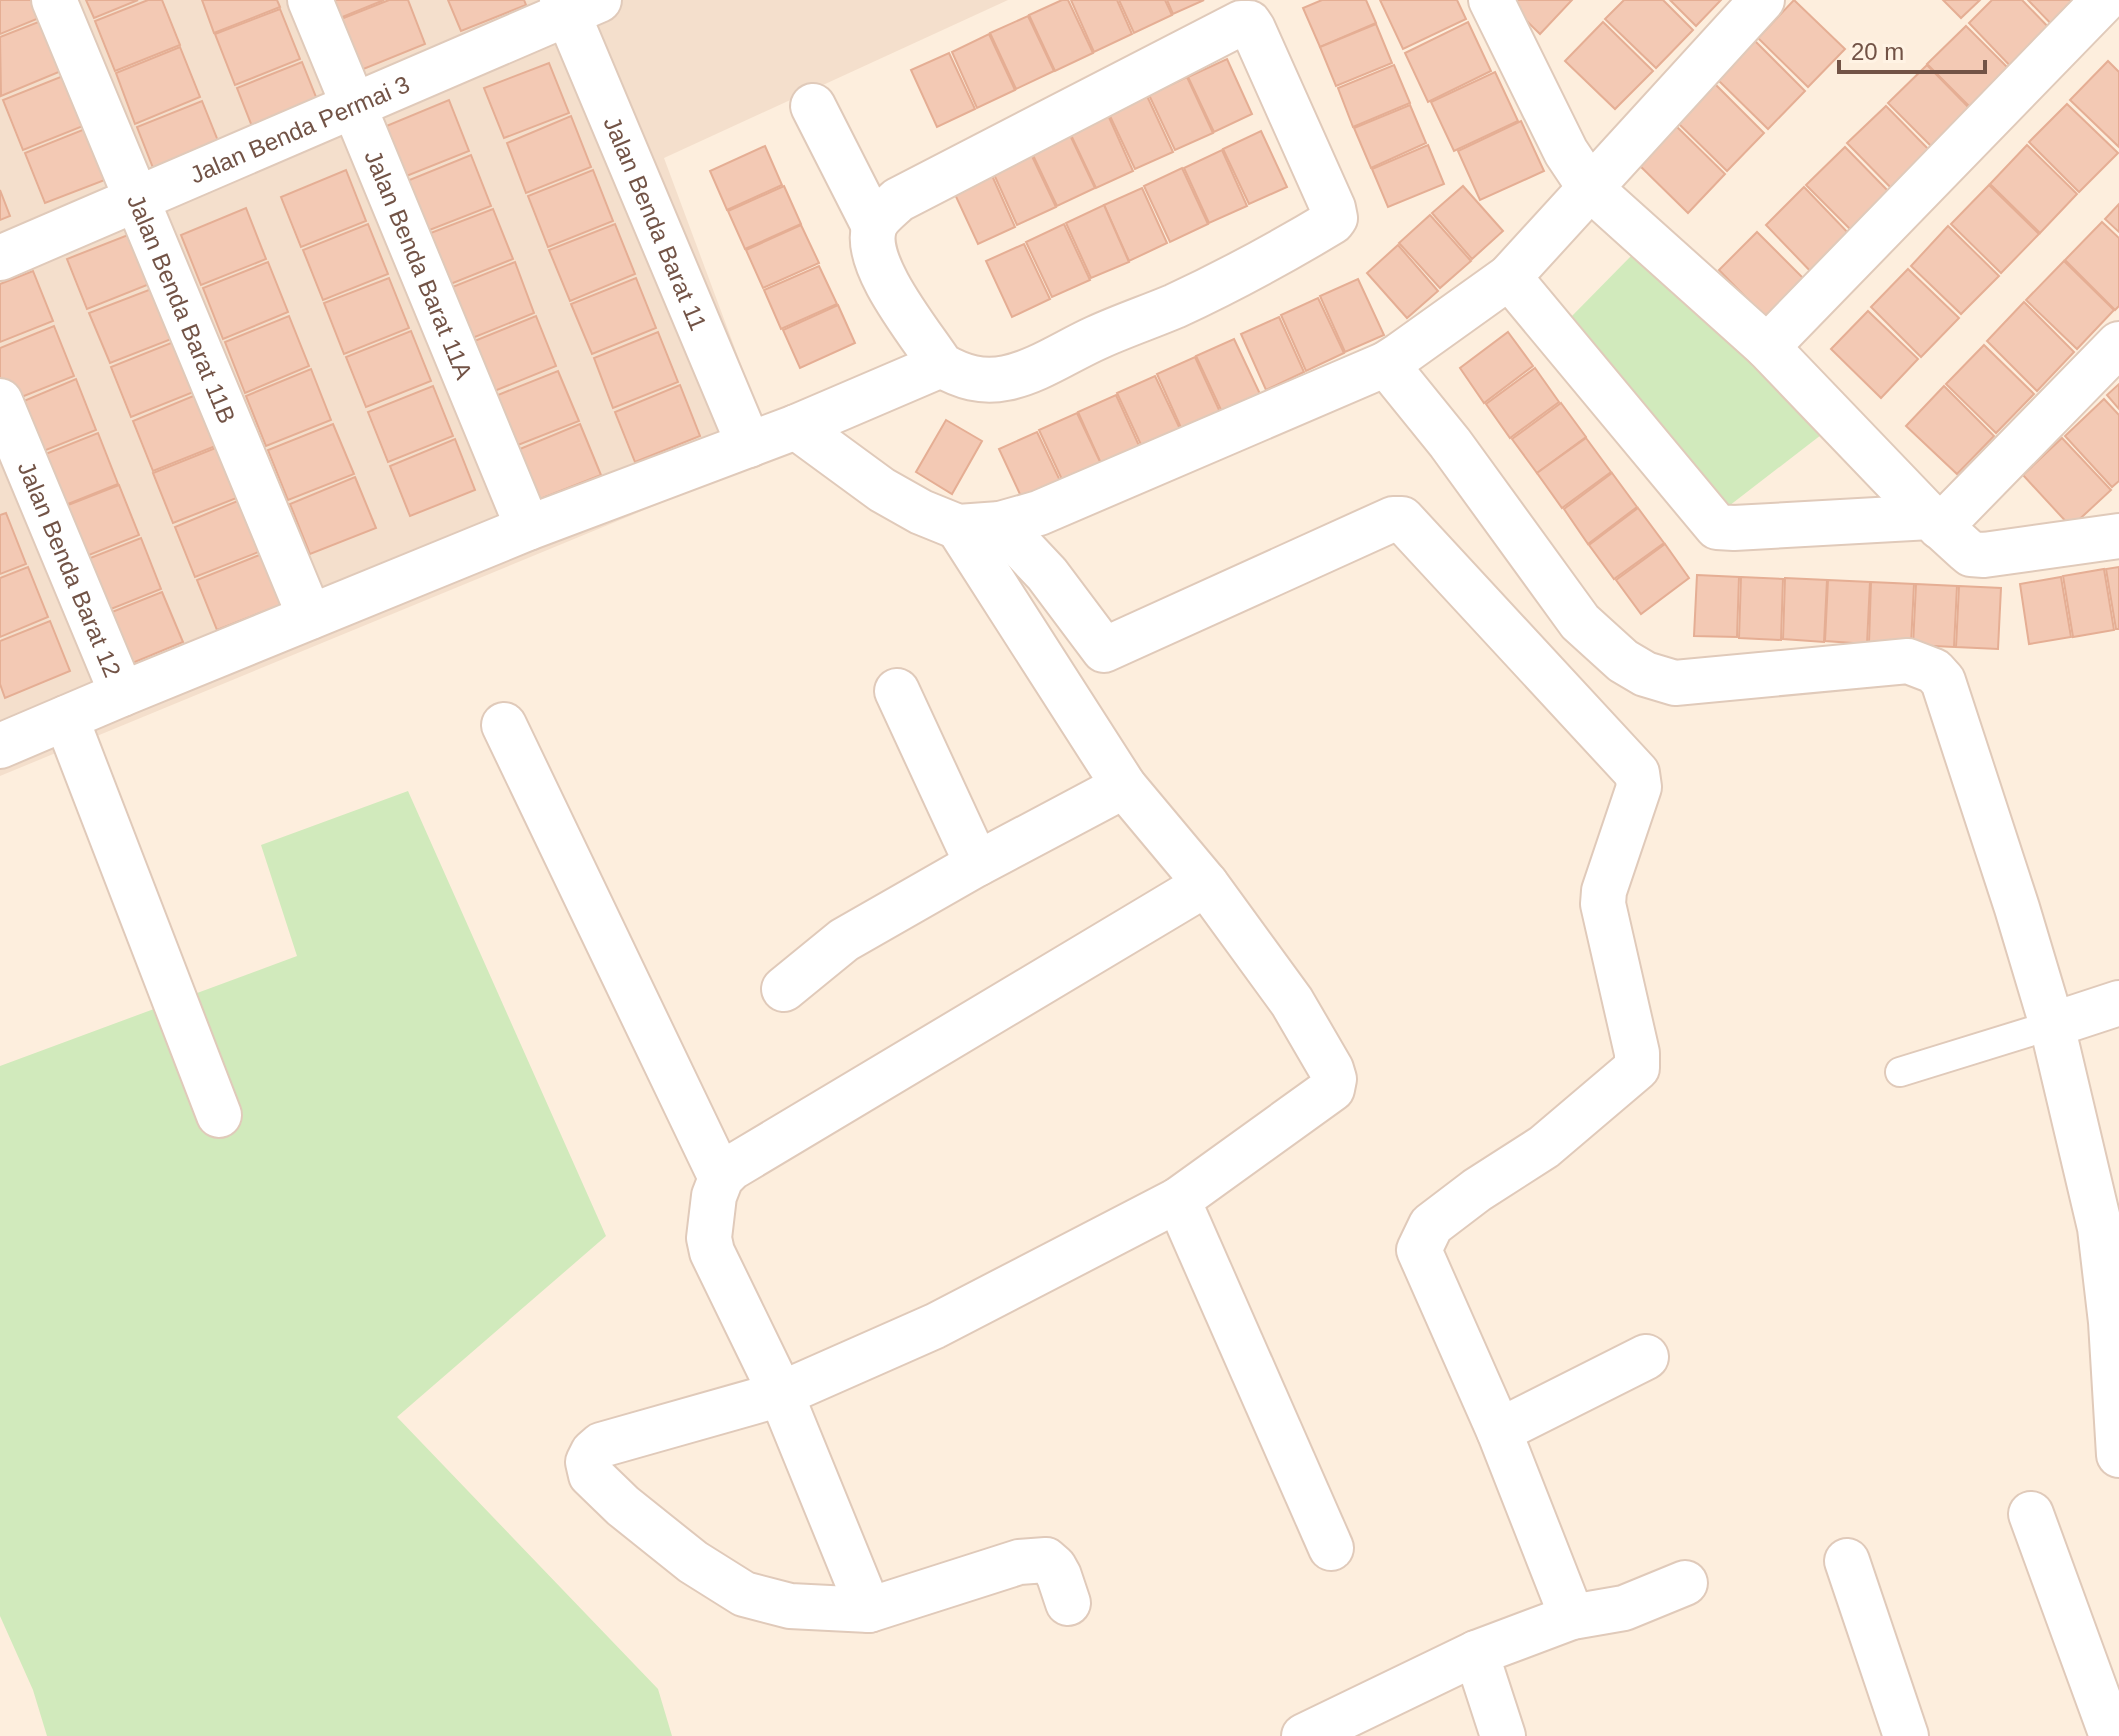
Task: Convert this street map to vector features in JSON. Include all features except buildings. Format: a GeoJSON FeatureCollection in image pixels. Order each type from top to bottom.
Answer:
{"type":"FeatureCollection","features":[{"type":"Feature","properties":{"kind":"street","name":"Jalan Benda Barat 11B"},"geometry":{"type":"LineString","coordinates":[[54,0],[310,617]]}},
{"type":"Feature","properties":{"kind":"street","name":"Jalan Benda Barat 11A"},"geometry":{"type":"LineString","coordinates":[[310,0],[528,528]]}},
{"type":"Feature","properties":{"kind":"street"},"geometry":{"type":"LineString","coordinates":[[1491,0],[1566,152],[1590,188],[1767,347],[1935,522],[1971,554],[1984,555],[2119,536]]}},
{"type":"Feature","properties":{"kind":"street"},"geometry":{"type":"LineString","coordinates":[[979,525],[1039,513],[1386,364],[1509,277],[1762,0]]}},
{"type":"Feature","properties":{"kind":"street"},"geometry":{"type":"LineString","coordinates":[[1767,347],[2104,0]]}},
{"type":"Feature","properties":{"kind":"street","name":"Jalan Benda Permai 3"},"geometry":{"type":"LineString","coordinates":[[0,258],[354,105],[576,4]]}},
{"type":"Feature","properties":{"kind":"street","name":"Jalan Benda Barat 11"},"geometry":{"type":"LineString","coordinates":[[576,4],[749,445]]}},
{"type":"Feature","properties":{"kind":"street"},"geometry":{"type":"LineString","coordinates":[[813,106],[874,226],[872,247],[878,268],[941,365],[974,379],[1006,378],[1023,372],[1176,305],[1268,259],[1335,218],[1251,25],[1241,23],[898,200],[874,226]]}},
{"type":"Feature","properties":{"kind":"street"},"geometry":{"type":"LineString","coordinates":[[1509,277],[1717,527],[1935,522],[2119,344]]}},
{"type":"Feature","properties":{"kind":"street"},"geometry":{"type":"LineString","coordinates":[[1386,364],[1450,443],[1580,622],[1623,661],[1645,674],[1675,683],[1908,661],[1934,671],[1943,681],[2052,1025],[2109,1225],[2119,1455]]}},
{"type":"Feature","properties":{"kind":"street"},"geometry":{"type":"LineString","coordinates":[[0,746],[528,528],[796,427],[941,365]]}},
{"type":"Feature","properties":{"kind":"street","name":"Jalan Benda Barat 12"},"geometry":{"type":"LineString","coordinates":[[0,401],[122,694]]}},
{"type":"Feature","properties":{"kind":"street"},"geometry":{"type":"LineString","coordinates":[[796,427],[882,490],[921,512],[979,525],[1047,574],[1104,650],[1393,519],[1402,519],[1637,773],[1639,787],[1604,891],[1603,904],[1637,1053],[1637,1068],[1544,1147],[1477,1190],[1431,1225],[1419,1250],[1499,1431],[1572,1617]]}},
{"type":"Feature","properties":{"kind":"street"},"geometry":{"type":"LineString","coordinates":[[979,525],[1124,786],[1206,884],[1292,1002],[1331,1069],[1334,1079],[1332,1089],[1178,1200],[935,1326],[781,1394],[601,1445],[588,1462],[591,1475],[623,1506],[693,1562],[744,1594],[790,1606],[869,1610],[1019,1562],[1046,1560],[1054,1567],[1068,1603]]}},
{"type":"Feature","properties":{"kind":"street"},"geometry":{"type":"LineString","coordinates":[[897,691],[977,864]]}},
{"type":"Feature","properties":{"kind":"street"},"geometry":{"type":"LineString","coordinates":[[66,718],[219,1115]]}},
{"type":"Feature","properties":{"kind":"street"},"geometry":{"type":"LineString","coordinates":[[504,725],[721,1178]]}},
{"type":"Feature","properties":{"kind":"street"},"geometry":{"type":"LineString","coordinates":[[784,989],[844,940],[977,864],[1124,786]]}},
{"type":"Feature","properties":{"kind":"street"},"geometry":{"type":"LineString","coordinates":[[869,1610],[781,1394],[712,1252],[710,1218],[721,1178],[731,1168],[1206,884]]}},
{"type":"Feature","properties":{"kind":"street"},"geometry":{"type":"LineString","coordinates":[[2052,1025],[2119,1003]]}},
{"type":"Feature","properties":{"kind":"street"},"geometry":{"type":"LineString","coordinates":[[1178,1200],[1331,1548]]}},
{"type":"Feature","properties":{"kind":"street"},"geometry":{"type":"LineString","coordinates":[[1499,1431],[1646,1357]]}},
{"type":"Feature","properties":{"kind":"street"},"geometry":{"type":"LineString","coordinates":[[2031,1514],[2112,1736]]}},
{"type":"Feature","properties":{"kind":"street"},"geometry":{"type":"LineString","coordinates":[[1847,1561],[1906,1736]]}},
{"type":"Feature","properties":{"kind":"street"},"geometry":{"type":"LineString","coordinates":[[1304,1736],[1476,1653],[1572,1617],[1624,1608],[1685,1583]]}},
{"type":"Feature","properties":{"kind":"street"},"geometry":{"type":"LineString","coordinates":[[1476,1653],[1503,1736]]}},
{"type":"Feature","properties":{"kind":"lane"},"geometry":{"type":"LineString","coordinates":[[1900,1072],[2052,1025]]}},
{"type":"Feature","properties":{"kind":"shaded area"},"geometry":{"type":"Polygon","coordinates":[[[0,0],[1008,0],[664,158],[775,456],[0,776],[0,0]]]}},
{"type":"Feature","properties":{"kind":"green space"},"geometry":{"type":"Polygon","coordinates":[[[1634,253],[1749,359],[1821,435],[1725,509],[1570,318],[1634,253]]]}},
{"type":"Feature","properties":{"kind":"green space"},"geometry":{"type":"Polygon","coordinates":[[[408,791],[606,1236],[397,1417],[658,1689],[672,1736],[47,1736],[33,1690],[0,1616],[0,1066],[297,956],[261,845],[408,791]]]}}]}
